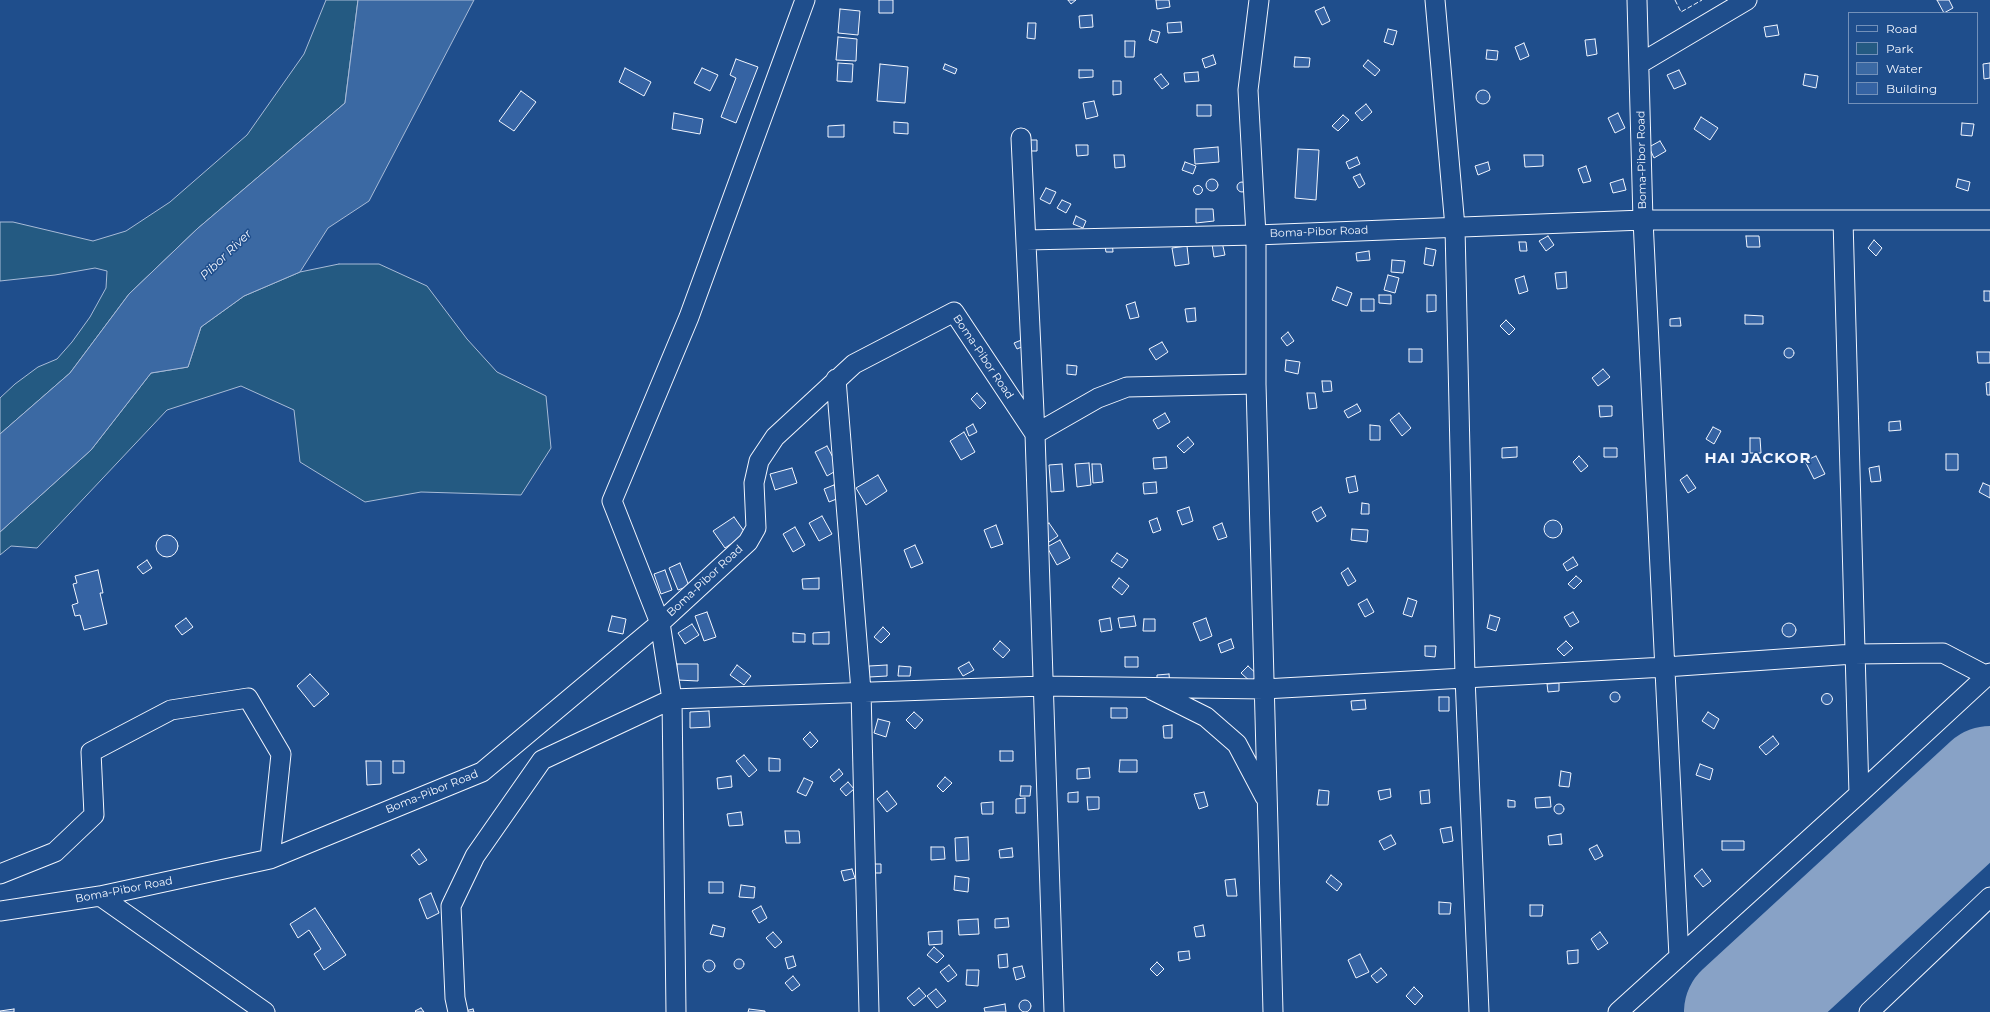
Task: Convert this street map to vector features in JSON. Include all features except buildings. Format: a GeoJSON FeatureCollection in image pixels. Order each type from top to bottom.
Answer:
{"type":"FeatureCollection","features":[{"type":"Feature","properties":{"kind":"street"},"geometry":{"type":"LineString","coordinates":[[676,1012],[672,700],[660,623],[612,501],[689,318],[805,0]]}},
{"type":"Feature","properties":{"kind":"street"},"geometry":{"type":"LineString","coordinates":[[1026,240],[1256,235],[1248,90],[1259,0]]}},
{"type":"Feature","properties":{"kind":"street"},"geometry":{"type":"LineString","coordinates":[[1435,0],[1455,228],[1465,677],[1479,1012]]}},
{"type":"Feature","properties":{"kind":"street","name":"Boma-Pibor Road"},"geometry":{"type":"LineString","coordinates":[[1273,1012],[1256,384],[1256,235],[1643,220],[1637,0]]}},
{"type":"Feature","properties":{"kind":"street"},"geometry":{"type":"LineString","coordinates":[[1639,64],[1747,0]]}},
{"type":"Feature","properties":{"kind":"street"},"geometry":{"type":"LineString","coordinates":[[1021,138],[1035,434],[1054,1012]]}},
{"type":"Feature","properties":{"kind":"street"},"geometry":{"type":"LineString","coordinates":[[1679,957],[1643,220],[1990,220]]}},
{"type":"Feature","properties":{"kind":"street"},"geometry":{"type":"LineString","coordinates":[[1843,220],[1859,794]]}},
{"type":"Feature","properties":{"kind":"street","name":"Boma-Pibor Road"},"geometry":{"type":"LineString","coordinates":[[0,911],[100,896],[270,859],[482,772],[660,623],[748,542],[756,528],[754,482],[759,461],[775,436],[854,364],[954,312],[1035,434]]}},
{"type":"Feature","properties":{"kind":"street"},"geometry":{"type":"LineString","coordinates":[[836,379],[861,691],[869,1012]]}},
{"type":"Feature","properties":{"kind":"street"},"geometry":{"type":"LineString","coordinates":[[1035,434],[1098,398],[1127,387],[1256,384]]}},
{"type":"Feature","properties":{"kind":"street"},"geometry":{"type":"LineString","coordinates":[[458,1012],[455,998],[451,906],[475,856],[542,760],[672,700],[861,691],[1043,686],[1264,689],[1854,654],[1942,653],[1988,674],[1859,794],[1618,1012]]}},
{"type":"Feature","properties":{"kind":"street"},"geometry":{"type":"LineString","coordinates":[[1147,687],[1206,717],[1237,744],[1267,800]]}},
{"type":"Feature","properties":{"kind":"street"},"geometry":{"type":"LineString","coordinates":[[0,874],[55,852],[94,815],[91,752],[170,710],[248,698],[281,754],[270,859]]}},
{"type":"Feature","properties":{"kind":"street"},"geometry":{"type":"LineString","coordinates":[[100,896],[265,1012]]}},
{"type":"Feature","properties":{"kind":"street"},"geometry":{"type":"LineString","coordinates":[[1869,1012],[1990,897]]}},
{"type":"Feature","properties":{"kind":"green space"},"geometry":{"type":"Polygon","coordinates":[[[326,0],[358,0],[345,103],[197,229],[129,294],[70,373],[0,434],[0,398],[15,384],[38,367],[57,359],[72,342],[90,317],[106,288],[107,271],[95,268],[55,275],[0,281],[0,222],[13,222],[93,241],[126,231],[170,202],[247,135],[304,54],[326,0]]]}},
{"type":"Feature","properties":{"kind":"green space"},"geometry":{"type":"Polygon","coordinates":[[[339,264],[379,264],[427,286],[467,339],[497,372],[546,396],[551,448],[521,495],[421,492],[365,502],[300,462],[294,410],[241,386],[167,410],[37,548],[11,546],[0,555],[0,532],[91,450],[151,373],[188,367],[201,327],[244,296],[300,272],[339,264]]]}},
{"type":"Feature","properties":{"kind":"water","name":"Pibor River"},"geometry":{"type":"Polygon","coordinates":[[[358,0],[474,0],[369,201],[328,228],[300,272],[244,296],[201,327],[188,367],[151,373],[91,450],[0,532],[0,434],[70,373],[129,294],[197,229],[345,103],[358,0]]]}},
{"type":"Feature","properties":{"kind":"runway"},"geometry":{"type":"LineString","coordinates":[[1742,1012],[1990,784]]}},
{"type":"Feature","properties":{"kind":"fence"},"geometry":{"type":"LineString","coordinates":[[1675,0],[1681,12],[1702,0]]}},
{"type":"Feature","properties":{"kind":"district","name":"HAI JACKOR"},"geometry":{"type":"Point","coordinates":[1758,459]}}]}
